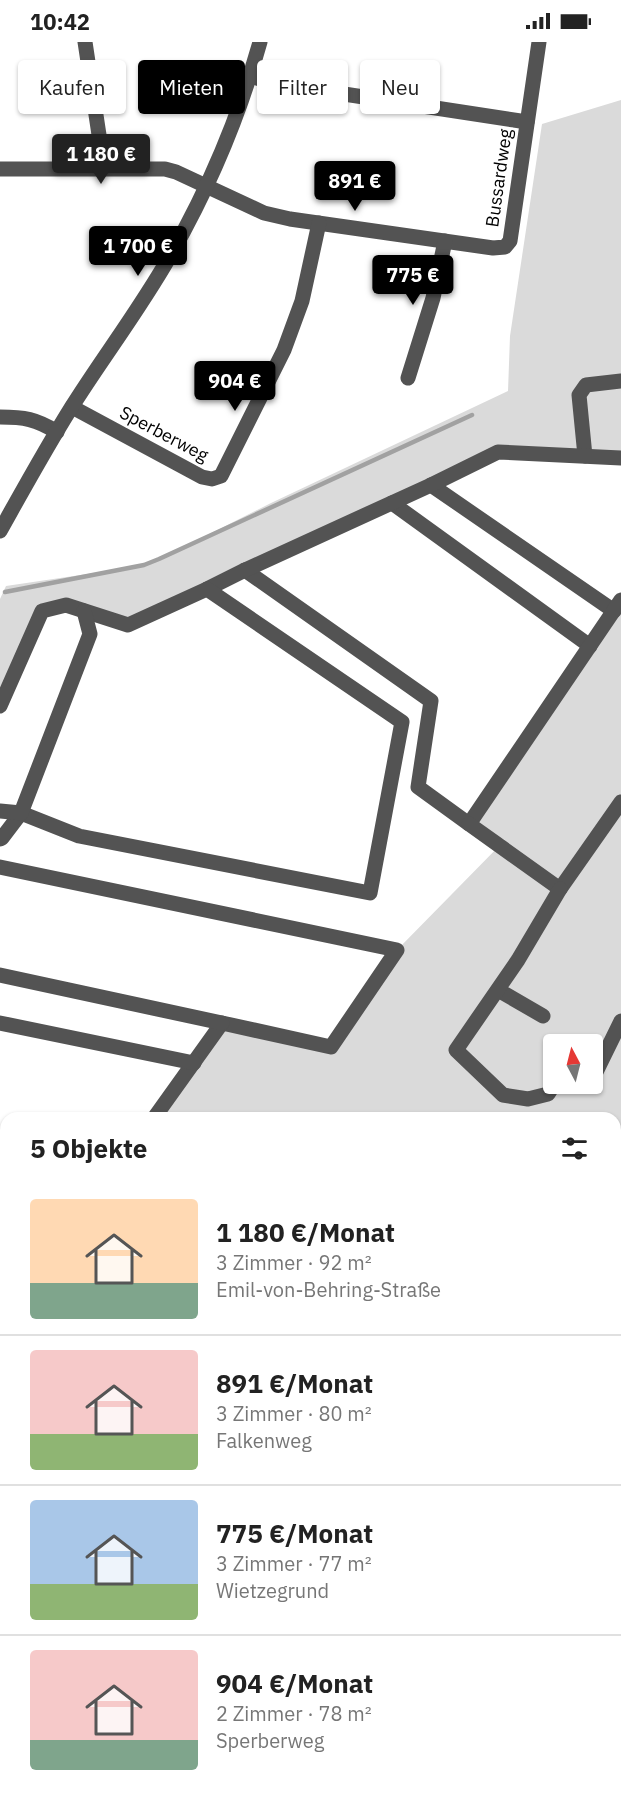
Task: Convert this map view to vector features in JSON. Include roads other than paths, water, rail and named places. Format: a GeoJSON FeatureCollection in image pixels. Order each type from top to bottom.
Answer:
{"type":"FeatureCollection","features":[{"type":"Feature","properties":{"kind":"street"},"geometry":{"type":"LineString","coordinates":[[85,42],[104,168]]}},
{"type":"Feature","properties":{"kind":"street"},"geometry":{"type":"LineString","coordinates":[[0,531],[72,407],[117,341],[170,256],[224,147],[260,42]]}},
{"type":"Feature","properties":{"kind":"street","name":"Bussardweg"},"geometry":{"type":"LineString","coordinates":[[445,241],[493,248],[505,247],[510,241],[539,42]]}},
{"type":"Feature","properties":{"kind":"street"},"geometry":{"type":"LineString","coordinates":[[250,76],[272,83],[527,122]]}},
{"type":"Feature","properties":{"kind":"street"},"geometry":{"type":"LineString","coordinates":[[0,168],[165,169],[264,213],[445,241],[433,298],[408,378]]}},
{"type":"Feature","properties":{"kind":"street","name":"Sperberweg"},"geometry":{"type":"LineString","coordinates":[[72,407],[202,477],[212,479],[221,476],[284,350],[302,302],[319,223]]}},
{"type":"Feature","properties":{"kind":"street"},"geometry":{"type":"LineString","coordinates":[[585,456],[579,395],[586,386],[621,381]]}},
{"type":"Feature","properties":{"kind":"street"},"geometry":{"type":"LineString","coordinates":[[0,417],[21,417],[39,421],[57,432]]}},
{"type":"Feature","properties":{"kind":"street"},"geometry":{"type":"LineString","coordinates":[[0,706],[42,611],[66,605],[128,625],[498,452],[621,458]]}},
{"type":"Feature","properties":{"kind":"street"},"geometry":{"type":"LineString","coordinates":[[431,485],[617,606],[469,824]]}},
{"type":"Feature","properties":{"kind":"street"},"geometry":{"type":"LineString","coordinates":[[392,503],[590,646]]}},
{"type":"Feature","properties":{"kind":"street"},"geometry":{"type":"LineString","coordinates":[[245,570],[431,701],[418,787]]}},
{"type":"Feature","properties":{"kind":"street"},"geometry":{"type":"LineString","coordinates":[[0,811],[21,813],[79,836],[370,893],[402,722],[207,589]]}},
{"type":"Feature","properties":{"kind":"street"},"geometry":{"type":"LineString","coordinates":[[0,838],[21,813],[90,634],[84,611]]}},
{"type":"Feature","properties":{"kind":"street"},"geometry":{"type":"LineString","coordinates":[[389,791],[418,787],[560,889]]}},
{"type":"Feature","properties":{"kind":"street"},"geometry":{"type":"LineString","coordinates":[[548,1094],[528,1099],[503,1095],[456,1050],[519,960],[560,889],[621,802]]}},
{"type":"Feature","properties":{"kind":"street"},"geometry":{"type":"LineString","coordinates":[[0,867],[398,950],[331,1047],[0,975]]}},
{"type":"Feature","properties":{"kind":"street"},"geometry":{"type":"LineString","coordinates":[[498,990],[543,1016]]}},
{"type":"Feature","properties":{"kind":"street"},"geometry":{"type":"LineString","coordinates":[[603,1058],[621,1021]]}},
{"type":"Feature","properties":{"kind":"street"},"geometry":{"type":"LineString","coordinates":[[0,1023],[194,1063]]}},
{"type":"Feature","properties":{"kind":"street"},"geometry":{"type":"LineString","coordinates":[[158,1112],[222,1023]]}},
{"type":"Feature","properties":{"kind":"waterway"},"geometry":{"type":"LineString","coordinates":[[5,592],[144,565],[472,415]]}}]}
